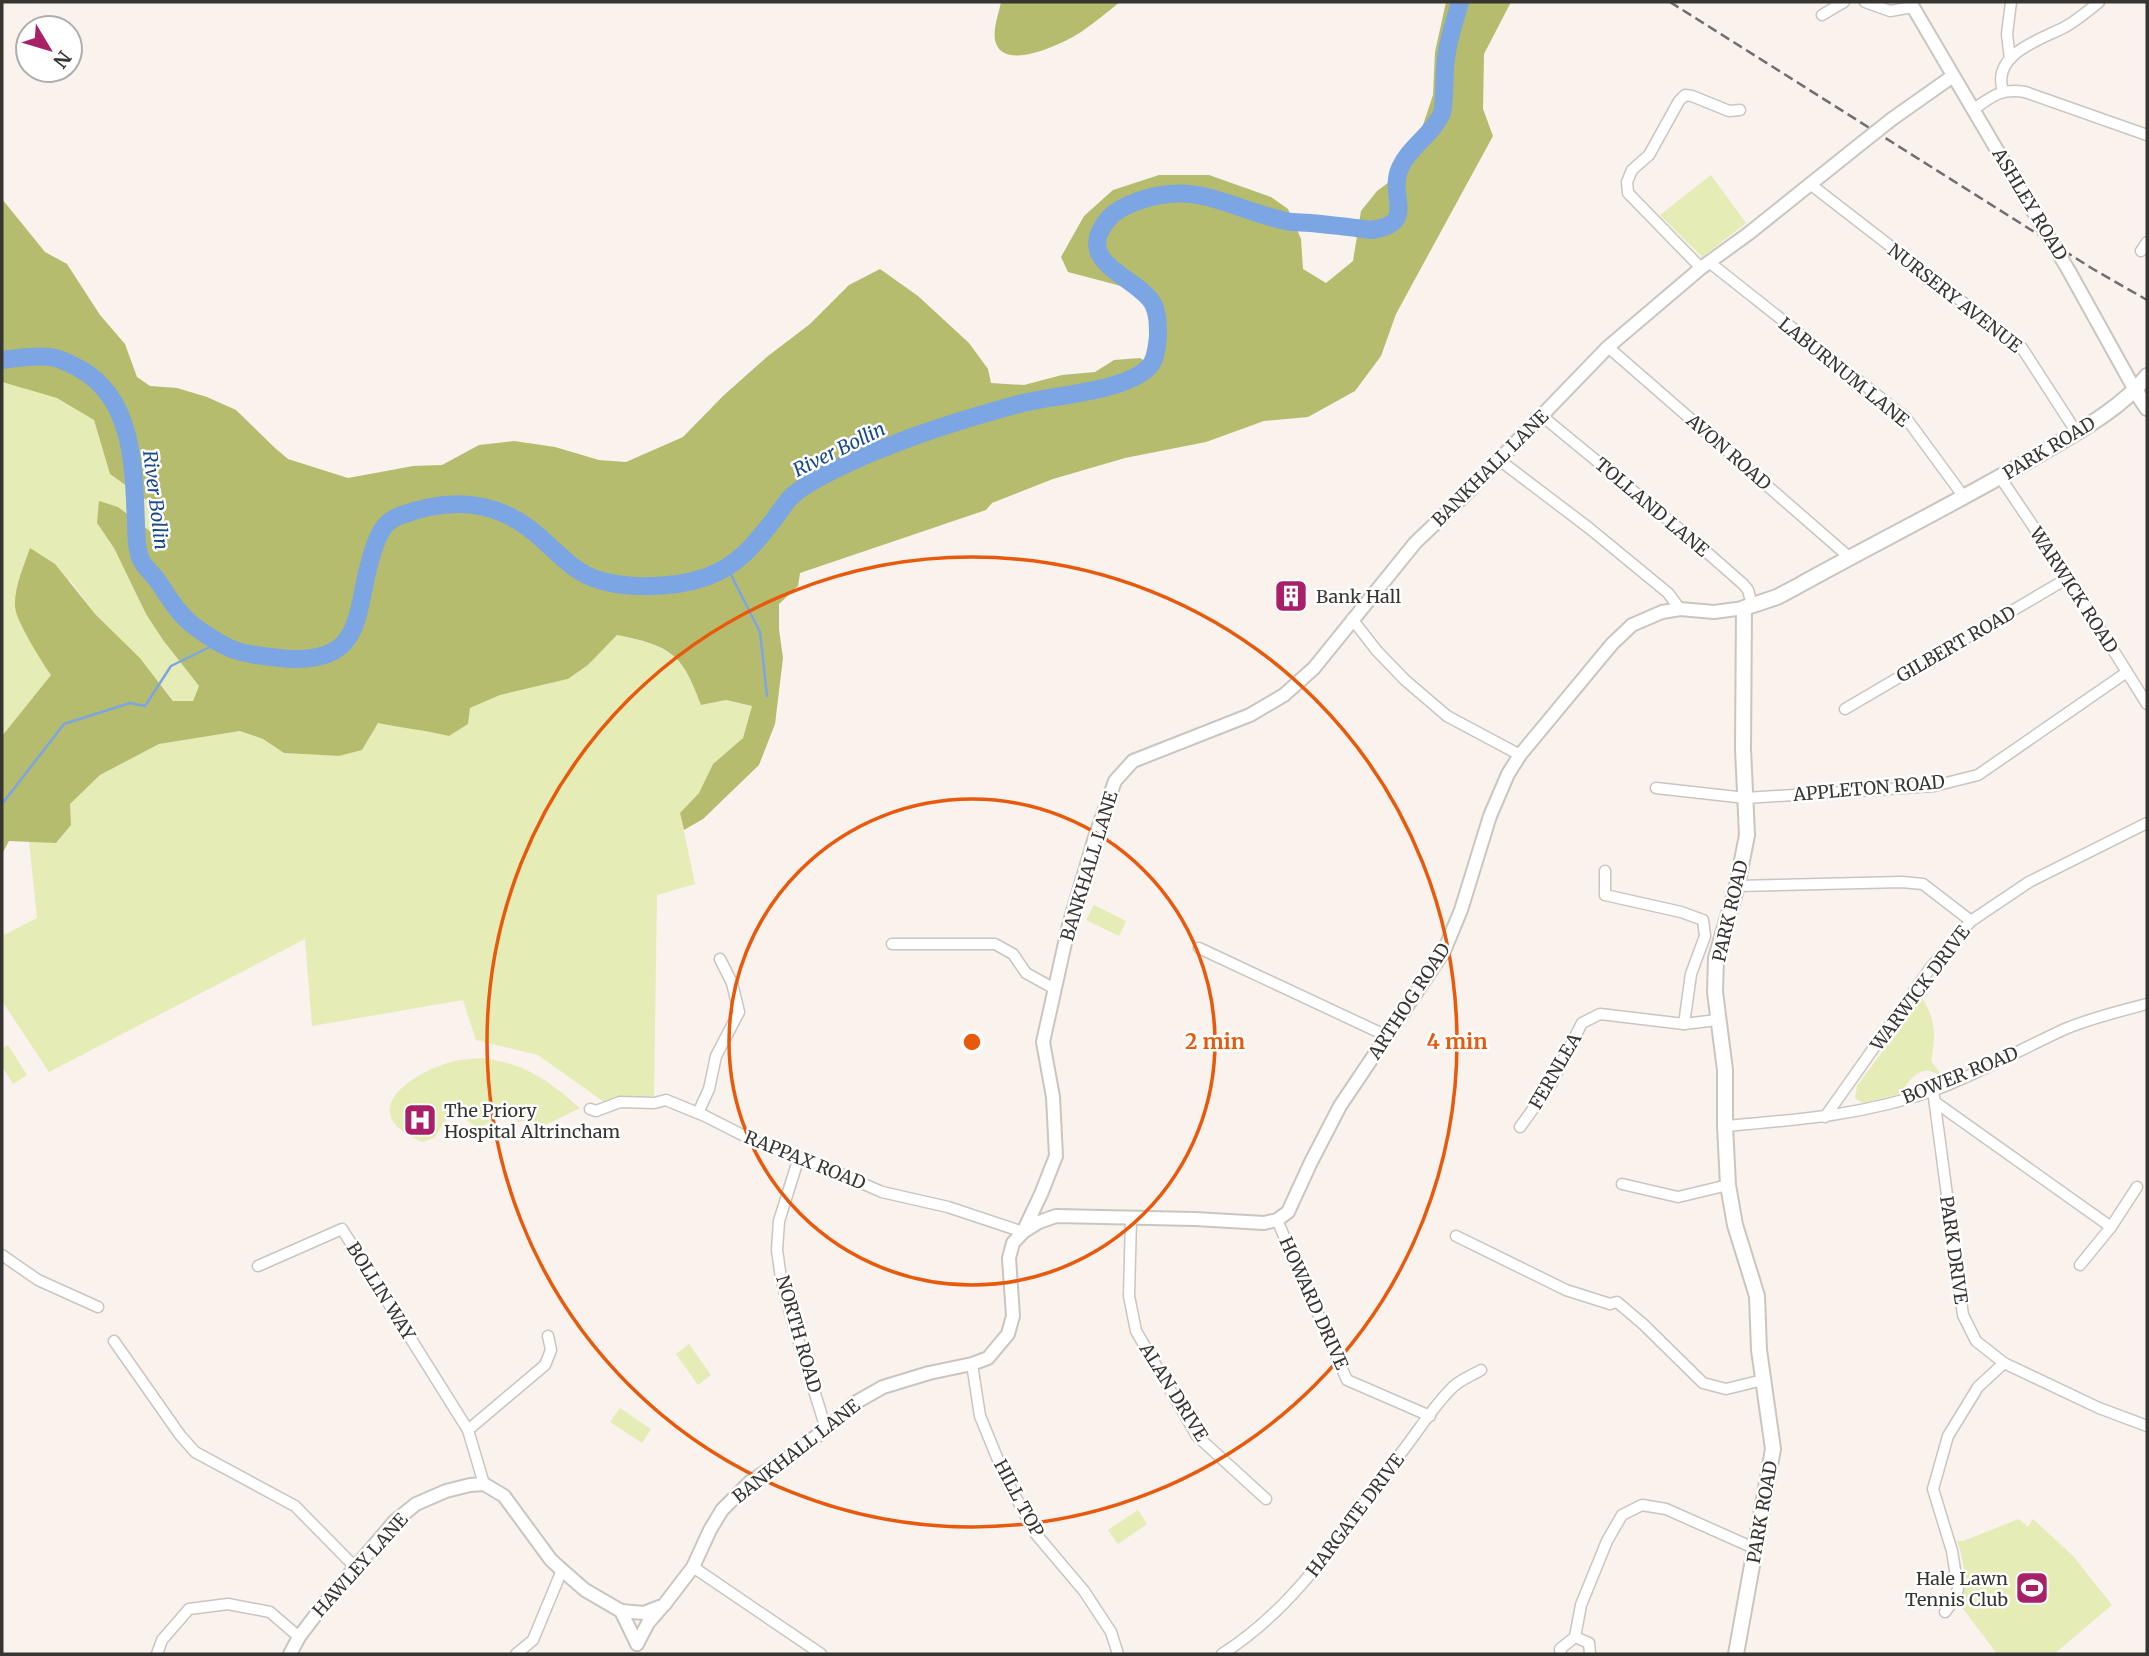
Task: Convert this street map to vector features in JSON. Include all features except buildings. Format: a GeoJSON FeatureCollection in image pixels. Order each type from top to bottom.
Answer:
{"type":"FeatureCollection","features":[{"type":"Feature","properties":{"kind":"main road","name":"PARK ROAD"},"geometry":{"type":"LineString","coordinates":[[1736,1654],[1773,1449],[1759,1350],[1757,1296],[1735,1225],[1728,1185],[1724,1070],[1715,992],[1716,958],[1737,886],[1747,835],[1743,749],[1748,607],[1787,592],[2077,433],[2135,390],[2147,376]]}},
{"type":"Feature","properties":{"kind":"main road","name":"ASHLEY ROAD"},"geometry":{"type":"LineString","coordinates":[[2135,390],[2147,408]]}},
{"type":"Feature","properties":{"kind":"street"},"geometry":{"type":"LineString","coordinates":[[1830,13],[1844,2]]}},
{"type":"Feature","properties":{"kind":"street"},"geometry":{"type":"LineString","coordinates":[[1865,2],[1890,11],[1912,4]]}},
{"type":"Feature","properties":{"kind":"street"},"geometry":{"type":"LineString","coordinates":[[2010,59],[2007,34],[2011,2]]}},
{"type":"Feature","properties":{"kind":"street"},"geometry":{"type":"LineString","coordinates":[[2003,91],[2003,71],[2010,59],[2032,41],[2065,27],[2099,2]]}},
{"type":"Feature","properties":{"kind":"street","name":"ASHLEY ROAD"},"geometry":{"type":"LineString","coordinates":[[1912,4],[2069,271],[2135,390]]}},
{"type":"Feature","properties":{"kind":"street","name":"BANKHALL LANE"},"geometry":{"type":"LineString","coordinates":[[638,1649],[648,1623],[694,1567],[722,1510],[750,1482],[826,1429],[853,1404],[883,1387],[988,1358],[1008,1334],[1013,1316],[1009,1258],[1013,1243],[1023,1232],[1056,1156],[1053,1097],[1043,1042],[1069,925],[1115,781],[1133,761],[1250,715],[1284,695],[1314,668],[1415,543],[1608,347],[1705,265],[1892,119],[1953,76]]}},
{"type":"Feature","properties":{"kind":"street"},"geometry":{"type":"LineString","coordinates":[[1974,109],[2003,91],[2013,90],[2147,135]]}},
{"type":"Feature","properties":{"kind":"street","name":"LABURNUM LANE"},"geometry":{"type":"LineString","coordinates":[[1740,110],[1728,111],[1685,95],[1649,155],[1632,170],[1627,182],[1629,193],[1705,265],[1906,418],[1964,497]]}},
{"type":"Feature","properties":{"kind":"street","name":"NURSERY AVENUE"},"geometry":{"type":"LineString","coordinates":[[1810,184],[2022,348],[2077,433]]}},
{"type":"Feature","properties":{"kind":"street","name":"AVON ROAD"},"geometry":{"type":"LineString","coordinates":[[1608,347],[1849,557]]}},
{"type":"Feature","properties":{"kind":"street","name":"TOLLAND LANE"},"geometry":{"type":"LineString","coordinates":[[1542,416],[1742,584],[1748,590],[1748,607]]}},
{"type":"Feature","properties":{"kind":"street"},"geometry":{"type":"LineString","coordinates":[[1498,459],[1599,536],[1668,593],[1680,609]]}},
{"type":"Feature","properties":{"kind":"street","name":"WARWICK ROAD"},"geometry":{"type":"LineString","coordinates":[[2000,477],[2147,704]]}},
{"type":"Feature","properties":{"kind":"street","name":"GILBERT ROAD"},"geometry":{"type":"LineString","coordinates":[[1845,709],[2068,579]]}},
{"type":"Feature","properties":{"kind":"street","name":"ARTHOG ROAD"},"geometry":{"type":"LineString","coordinates":[[1277,1220],[1288,1212],[1340,1106],[1430,974],[1453,933],[1490,816],[1508,774],[1520,755],[1622,633],[1644,619],[1662,612],[1748,607]]}},
{"type":"Feature","properties":{"kind":"street"},"geometry":{"type":"LineString","coordinates":[[1352,619],[1377,651],[1405,680],[1447,716],[1520,755]]}},
{"type":"Feature","properties":{"kind":"street","name":"APPLETON ROAD"},"geometry":{"type":"LineString","coordinates":[[1656,788],[1746,798],[1934,786],[1978,775],[2127,672]]}},
{"type":"Feature","properties":{"kind":"street","name":"WARWICK DRIVE"},"geometry":{"type":"LineString","coordinates":[[1825,1117],[1931,967],[1971,921],[2029,882],[2147,823]]}},
{"type":"Feature","properties":{"kind":"street"},"geometry":{"type":"LineString","coordinates":[[1605,871],[1605,895],[1681,912],[1703,920],[1705,936],[1691,974],[1684,1024]]}},
{"type":"Feature","properties":{"kind":"street"},"geometry":{"type":"LineString","coordinates":[[1737,886],[1902,882],[1923,884],[1971,921]]}},
{"type":"Feature","properties":{"kind":"street"},"geometry":{"type":"LineString","coordinates":[[892,944],[995,944],[1013,954],[1026,974],[1054,988]]}},
{"type":"Feature","properties":{"kind":"street"},"geometry":{"type":"LineString","coordinates":[[1199,948],[1387,1036]]}},
{"type":"Feature","properties":{"kind":"street"},"geometry":{"type":"LineString","coordinates":[[698,1113],[709,1089],[716,1056],[739,1012],[732,983],[720,959]]}},
{"type":"Feature","properties":{"kind":"street","name":"BOWER ROAD"},"geometry":{"type":"LineString","coordinates":[[1725,1126],[1825,1117],[1872,1109],[1933,1090],[1978,1072],[2068,1028],[2147,1004]]}},
{"type":"Feature","properties":{"kind":"street","name":"FERNLEA"},"geometry":{"type":"LineString","coordinates":[[1520,1128],[1551,1084],[1582,1023],[1600,1014],[1684,1024],[1717,1020]]}},
{"type":"Feature","properties":{"kind":"street","name":"PARK DRIVE"},"geometry":{"type":"LineString","coordinates":[[1933,1090],[1963,1315],[1976,1341],[2004,1363],[2099,1408],[2147,1426]]}},
{"type":"Feature","properties":{"kind":"street","name":"RAPPAX ROAD"},"geometry":{"type":"LineString","coordinates":[[590,1109],[596,1111],[620,1102],[654,1103],[666,1100],[760,1144],[799,1157],[882,1192],[948,1207],[1023,1232]]}},
{"type":"Feature","properties":{"kind":"street"},"geometry":{"type":"LineString","coordinates":[[1935,1102],[2111,1227]]}},
{"type":"Feature","properties":{"kind":"street","name":"NORTH ROAD"},"geometry":{"type":"LineString","coordinates":[[799,1157],[779,1221],[777,1250],[790,1313],[826,1429]]}},
{"type":"Feature","properties":{"kind":"street"},"geometry":{"type":"LineString","coordinates":[[1622,1184],[1678,1197],[1728,1185]]}},
{"type":"Feature","properties":{"kind":"street"},"geometry":{"type":"LineString","coordinates":[[2080,1265],[2111,1227],[2137,1187]]}},
{"type":"Feature","properties":{"kind":"street"},"geometry":{"type":"LineString","coordinates":[[1023,1232],[1056,1216],[1264,1223],[1277,1220]]}},
{"type":"Feature","properties":{"kind":"street","name":"ALAN DRIVE"},"geometry":{"type":"LineString","coordinates":[[1131,1218],[1129,1296],[1136,1331],[1197,1436],[1266,1499]]}},
{"type":"Feature","properties":{"kind":"street","name":"HOWARD DRIVE"},"geometry":{"type":"LineString","coordinates":[[1277,1220],[1348,1380],[1430,1416]]}},
{"type":"Feature","properties":{"kind":"street","name":"BOLLIN WAY"},"geometry":{"type":"LineString","coordinates":[[258,1266],[342,1229],[468,1430],[484,1484]]}},
{"type":"Feature","properties":{"kind":"street"},"geometry":{"type":"LineString","coordinates":[[1457,1236],[1566,1290],[1610,1304],[1617,1302],[1703,1383],[1726,1389],[1763,1380]]}},
{"type":"Feature","properties":{"kind":"street"},"geometry":{"type":"LineString","coordinates":[[2,1255],[38,1280],[98,1307]]}},
{"type":"Feature","properties":{"kind":"street"},"geometry":{"type":"LineString","coordinates":[[468,1430],[545,1365],[550,1356],[548,1336]]}},
{"type":"Feature","properties":{"kind":"street"},"geometry":{"type":"LineString","coordinates":[[114,1341],[195,1452],[295,1506],[356,1568]]}},
{"type":"Feature","properties":{"kind":"street"},"geometry":{"type":"LineString","coordinates":[[1945,1612],[1958,1589],[1952,1551],[1933,1489],[1948,1436],[1978,1387],[2004,1363]]}},
{"type":"Feature","properties":{"kind":"street","name":"HILL TOP"},"geometry":{"type":"LineString","coordinates":[[972,1364],[980,1416],[1005,1477],[1034,1534],[1084,1591],[1111,1632],[1118,1654]]}},
{"type":"Feature","properties":{"kind":"street","name":"HARGATE DRIVE"},"geometry":{"type":"LineString","coordinates":[[1222,1654],[1246,1639],[1297,1591],[1332,1550],[1451,1388],[1481,1370]]}},
{"type":"Feature","properties":{"kind":"street"},"geometry":{"type":"LineString","coordinates":[[484,1484],[504,1496],[551,1560],[585,1590],[621,1611],[644,1613],[664,1605]]}},
{"type":"Feature","properties":{"kind":"street","name":"HAWLEY LANE"},"geometry":{"type":"LineString","coordinates":[[290,1654],[299,1637],[324,1604],[395,1521],[416,1504],[446,1491],[484,1484]]}},
{"type":"Feature","properties":{"kind":"street"},"geometry":{"type":"LineString","coordinates":[[1561,1654],[1560,1650],[1575,1637],[1581,1605],[1607,1541],[1622,1515],[1642,1505],[1666,1509],[1756,1549]]}},
{"type":"Feature","properties":{"kind":"street"},"geometry":{"type":"LineString","coordinates":[[694,1567],[821,1654]]}},
{"type":"Feature","properties":{"kind":"street"},"geometry":{"type":"LineString","coordinates":[[516,1654],[533,1640],[562,1570]]}},
{"type":"Feature","properties":{"kind":"street"},"geometry":{"type":"LineString","coordinates":[[157,1654],[162,1640],[189,1609],[228,1604],[270,1612],[299,1637]]}},
{"type":"Feature","properties":{"kind":"street"},"geometry":{"type":"LineString","coordinates":[[621,1611],[638,1649]]}},
{"type":"Feature","properties":{"kind":"street"},"geometry":{"type":"LineString","coordinates":[[1575,1637],[1589,1643],[1590,1654]]}},
{"type":"Feature","properties":{"kind":"green space"},"geometry":{"type":"Polygon","coordinates":[[[1001,2],[1120,2],[1073,37],[1034,53],[1009,55],[1000,50],[995,40],[995,26],[1001,2]]]}},
{"type":"Feature","properties":{"kind":"green space"},"geometry":{"type":"Polygon","coordinates":[[[1446,2],[1511,2],[1484,54],[1483,109],[1493,136],[1396,314],[1381,356],[1355,391],[1308,417],[1264,421],[1206,442],[1125,458],[1053,479],[992,503],[986,510],[800,573],[798,586],[779,604],[783,658],[775,724],[759,765],[703,819],[684,830],[680,813],[699,793],[713,764],[743,738],[752,706],[726,700],[701,705],[687,674],[672,655],[650,643],[617,635],[588,665],[568,679],[500,695],[470,708],[468,724],[449,736],[378,723],[362,750],[339,756],[284,753],[263,739],[240,731],[159,744],[100,775],[70,804],[71,825],[56,843],[9,841],[2,854],[2,736],[51,675],[24,631],[15,607],[18,584],[30,548],[55,564],[96,615],[140,658],[173,701],[193,701],[199,686],[146,614],[114,548],[97,523],[99,501],[118,507],[155,535],[156,507],[110,474],[94,420],[57,398],[2,382],[2,199],[45,252],[67,264],[100,315],[125,344],[137,377],[150,386],[177,388],[236,410],[288,459],[348,478],[413,466],[442,465],[479,445],[514,441],[555,447],[599,460],[626,462],[683,437],[723,396],[768,356],[810,324],[849,285],[880,269],[918,296],[969,343],[988,369],[991,383],[1024,385],[1062,375],[1095,372],[1114,360],[1140,358],[1151,365],[1157,350],[1156,312],[1140,291],[1068,272],[1061,257],[1084,216],[1113,190],[1159,175],[1209,175],[1271,197],[1288,209],[1301,239],[1303,269],[1326,283],[1353,261],[1361,211],[1377,191],[1409,167],[1433,95],[1435,52],[1446,2]]]}},
{"type":"Feature","properties":{"kind":"green space"},"geometry":{"type":"Polygon","coordinates":[[[1711,175],[1746,223],[1702,257],[1660,215],[1711,175]]]}},
{"type":"Feature","properties":{"kind":"green space"},"geometry":{"type":"Polygon","coordinates":[[[2,382],[64,399],[94,420],[110,474],[156,507],[156,536],[118,507],[97,523],[114,548],[146,614],[199,686],[193,701],[174,701],[140,658],[96,615],[70,580],[14,609],[51,675],[2,736],[2,382]]]}},
{"type":"Feature","properties":{"kind":"green space"},"geometry":{"type":"Polygon","coordinates":[[[617,635],[650,644],[672,655],[687,674],[701,705],[726,700],[752,706],[743,738],[713,764],[699,793],[680,813],[695,884],[657,895],[654,1096],[614,1097],[604,1102],[538,1055],[476,1040],[463,1000],[312,1026],[305,939],[49,1072],[2,1001],[2,936],[37,918],[29,841],[56,843],[71,825],[69,805],[100,775],[159,744],[240,731],[263,739],[284,753],[339,756],[362,749],[378,723],[449,736],[468,724],[470,708],[500,695],[568,679],[588,665],[617,635]]]}},
{"type":"Feature","properties":{"kind":"green space"},"geometry":{"type":"Polygon","coordinates":[[[1094,905],[1126,921],[1119,936],[1086,920],[1094,905]]]}},
{"type":"Feature","properties":{"kind":"green space"},"geometry":{"type":"Polygon","coordinates":[[[1922,998],[1934,1028],[1931,1061],[1942,1076],[1930,1071],[1921,1072],[1910,1081],[1904,1093],[1863,1103],[1855,1098],[1857,1086],[1922,998]]]}},
{"type":"Feature","properties":{"kind":"green space"},"geometry":{"type":"Polygon","coordinates":[[[8,1045],[27,1075],[13,1084],[2,1066],[2,1049],[8,1045]]]}},
{"type":"Feature","properties":{"kind":"green space"},"geometry":{"type":"Polygon","coordinates":[[[481,1058],[510,1064],[535,1074],[580,1108],[533,1131],[526,1120],[518,1122],[510,1113],[479,1129],[461,1118],[448,1118],[434,1138],[423,1142],[402,1131],[392,1119],[390,1107],[395,1095],[406,1084],[454,1061],[481,1058]]]}},
{"type":"Feature","properties":{"kind":"green space"},"geometry":{"type":"Polygon","coordinates":[[[689,1344],[711,1375],[698,1385],[676,1354],[689,1344]]]}},
{"type":"Feature","properties":{"kind":"green space"},"geometry":{"type":"Polygon","coordinates":[[[620,1408],[651,1429],[642,1443],[610,1422],[620,1408]]]}},
{"type":"Feature","properties":{"kind":"green space"},"geometry":{"type":"Polygon","coordinates":[[[1138,1510],[1147,1524],[1118,1544],[1108,1530],[1138,1510]]]}},
{"type":"Feature","properties":{"kind":"green space","name":"Hale Lawn Tennis Club"},"geometry":{"type":"Polygon","coordinates":[[[2019,1519],[2028,1527],[2033,1519],[2073,1556],[2112,1605],[2054,1654],[1997,1654],[1961,1606],[1964,1573],[1957,1541],[2019,1519]]]}},
{"type":"Feature","properties":{"kind":"waterway","name":"River Bollin"},"geometry":{"type":"LineString","coordinates":[[2,360],[44,356],[54,358],[80,369],[100,384],[114,402],[130,447],[137,544],[144,566],[188,621],[234,650],[280,658],[310,658],[332,652],[346,641],[354,626],[369,563],[383,528],[399,516],[436,506],[470,505],[503,513],[535,533],[575,568],[594,578],[642,586],[692,581],[717,572],[737,560],[799,490],[851,462],[921,434],[986,413],[1123,382],[1149,367],[1155,357],[1158,336],[1154,306],[1143,292],[1109,266],[1101,257],[1097,246],[1099,233],[1109,218],[1126,206],[1160,195],[1197,195],[1289,222],[1371,230],[1385,227],[1394,221],[1399,207],[1397,179],[1400,168],[1442,113],[1445,64],[1460,2]]}},
{"type":"Feature","properties":{"kind":"waterway"},"geometry":{"type":"LineString","coordinates":[[727,567],[760,632],[767,696]]}},
{"type":"Feature","properties":{"kind":"waterway"},"geometry":{"type":"LineString","coordinates":[[2,804],[64,724],[130,703],[145,706],[171,666],[218,643]]}},
{"type":"Feature","properties":{"kind":"railway"},"geometry":{"type":"LineString","coordinates":[[1670,2],[2093,269],[2147,300]]}},
{"type":"Feature","properties":{"kind":"place","name":"Bank Hall"},"geometry":{"type":"Point","coordinates":[1291,596]}},
{"type":"Feature","properties":{"kind":"place","name":"The Priory Hospital Altrincham"},"geometry":{"type":"Point","coordinates":[420,1120]}},
{"type":"Feature","properties":{"kind":"place","name":"Hale Lawn Tennis Club"},"geometry":{"type":"Point","coordinates":[2032,1588]}}]}
